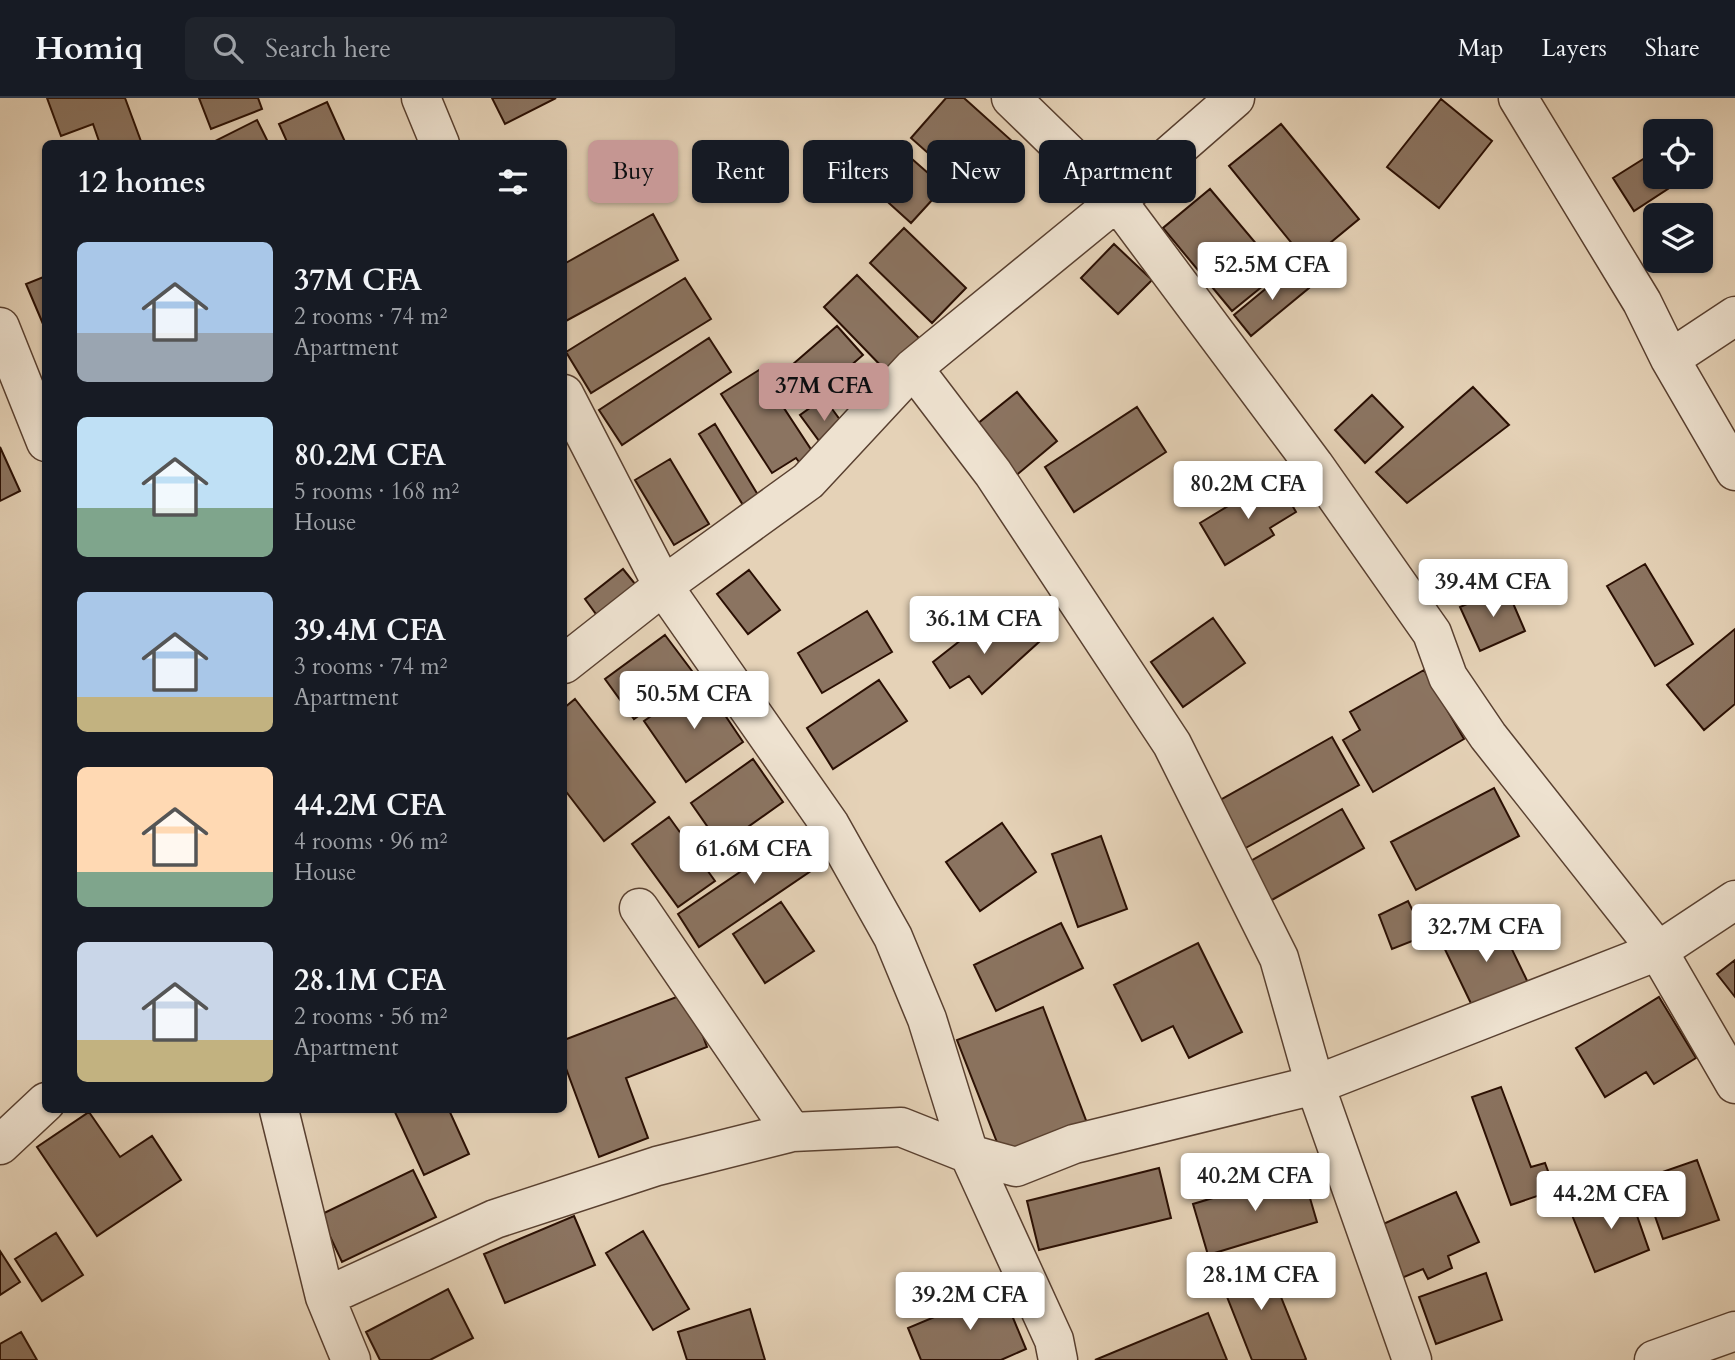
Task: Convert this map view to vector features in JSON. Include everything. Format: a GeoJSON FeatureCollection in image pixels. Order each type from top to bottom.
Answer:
{"type":"FeatureCollection","features":[{"type":"Feature","properties":{"kind":"street"},"geometry":{"type":"LineString","coordinates":[[421,98],[438,140]]}},
{"type":"Feature","properties":{"kind":"street"},"geometry":{"type":"LineString","coordinates":[[1011,98],[1054,140]]}},
{"type":"Feature","properties":{"kind":"street"},"geometry":{"type":"LineString","coordinates":[[1186,140],[1235,98]]}},
{"type":"Feature","properties":{"kind":"street"},"geometry":{"type":"LineString","coordinates":[[1518,98],[1642,302],[1670,359],[1735,471]]}},
{"type":"Feature","properties":{"kind":"street"},"geometry":{"type":"LineString","coordinates":[[567,662],[663,586],[808,481],[913,368],[1114,203]]}},
{"type":"Feature","properties":{"kind":"street"},"geometry":{"type":"LineString","coordinates":[[1118,203],[1314,465],[1432,633],[1448,677],[1488,736],[1658,951],[1735,1084]]}},
{"type":"Feature","properties":{"kind":"street"},"geometry":{"type":"LineString","coordinates":[[1670,359],[1735,316]]}},
{"type":"Feature","properties":{"kind":"street"},"geometry":{"type":"LineString","coordinates":[[0,327],[23,393],[42,433]]}},
{"type":"Feature","properties":{"kind":"street"},"geometry":{"type":"LineString","coordinates":[[913,368],[993,473],[1172,744],[1279,958],[1315,1085],[1412,1360]]}},
{"type":"Feature","properties":{"kind":"street"},"geometry":{"type":"LineString","coordinates":[[567,400],[663,586],[830,825],[893,937],[927,1019],[969,1154],[1054,1340],[1058,1360]]}},
{"type":"Feature","properties":{"kind":"street"},"geometry":{"type":"LineString","coordinates":[[325,1297],[495,1219],[657,1166],[792,1132],[901,1127],[969,1154],[1016,1167],[1074,1144],[1315,1085],[1658,951],[1735,900]]}},
{"type":"Feature","properties":{"kind":"street"},"geometry":{"type":"LineString","coordinates":[[639,908],[792,1132]]}},
{"type":"Feature","properties":{"kind":"street"},"geometry":{"type":"LineString","coordinates":[[0,1145],[42,1106]]}},
{"type":"Feature","properties":{"kind":"street"},"geometry":{"type":"LineString","coordinates":[[280,1113],[325,1297],[351,1360]]}},
{"type":"Feature","properties":{"kind":"street"},"geometry":{"type":"LineString","coordinates":[[1654,1360],[1735,1331]]}},
{"type":"Feature","properties":{"kind":"building"},"geometry":{"type":"Polygon","coordinates":[[[47,98],[125,98],[141,140],[99,140],[93,124],[61,136],[47,98]]]}},
{"type":"Feature","properties":{"kind":"building"},"geometry":{"type":"Polygon","coordinates":[[[199,98],[258,98],[262,109],[211,129],[199,98]]]}},
{"type":"Feature","properties":{"kind":"building"},"geometry":{"type":"Polygon","coordinates":[[[492,98],[556,98],[505,124],[492,98]]]}},
{"type":"Feature","properties":{"kind":"building"},"geometry":{"type":"Polygon","coordinates":[[[946,98],[964,98],[1011,140],[927,140],[927,152],[911,138],[946,98]]]}},
{"type":"Feature","properties":{"kind":"building"},"geometry":{"type":"Polygon","coordinates":[[[1441,99],[1492,141],[1439,208],[1387,167],[1441,99]]]}},
{"type":"Feature","properties":{"kind":"building"},"geometry":{"type":"Polygon","coordinates":[[[327,102],[344,140],[286,140],[279,124],[327,102]]]}},
{"type":"Feature","properties":{"kind":"building"},"geometry":{"type":"Polygon","coordinates":[[[257,120],[267,140],[217,140],[257,120]]]}},
{"type":"Feature","properties":{"kind":"building"},"geometry":{"type":"Polygon","coordinates":[[[1281,124],[1359,219],[1307,262],[1229,166],[1281,124]]]}},
{"type":"Feature","properties":{"kind":"building"},"geometry":{"type":"Polygon","coordinates":[[[1643,159],[1643,189],[1668,189],[1634,211],[1613,178],[1643,159]]]}},
{"type":"Feature","properties":{"kind":"building"},"geometry":{"type":"Polygon","coordinates":[[[913,160],[927,172],[927,203],[929,203],[911,223],[889,203],[913,203],[913,160]]]}},
{"type":"Feature","properties":{"kind":"building"},"geometry":{"type":"Polygon","coordinates":[[[1210,189],[1280,272],[1232,311],[1163,228],[1210,189]]]}},
{"type":"Feature","properties":{"kind":"building"},"geometry":{"type":"Polygon","coordinates":[[[653,214],[678,260],[567,320],[567,262],[653,214]]]}},
{"type":"Feature","properties":{"kind":"building"},"geometry":{"type":"Polygon","coordinates":[[[904,228],[966,288],[932,323],[870,263],[904,228]]]}},
{"type":"Feature","properties":{"kind":"building"},"geometry":{"type":"Polygon","coordinates":[[[1114,244],[1152,280],[1118,314],[1081,278],[1114,244]]]}},
{"type":"Feature","properties":{"kind":"building"},"geometry":{"type":"Polygon","coordinates":[[[1292,267],[1309,288],[1251,336],[1234,315],[1292,267]]]}},
{"type":"Feature","properties":{"kind":"building"},"geometry":{"type":"Polygon","coordinates":[[[857,275],[920,339],[887,372],[824,307],[857,275]]]}},
{"type":"Feature","properties":{"kind":"building"},"geometry":{"type":"Polygon","coordinates":[[[42,278],[42,322],[26,284],[42,278]]]}},
{"type":"Feature","properties":{"kind":"building"},"geometry":{"type":"Polygon","coordinates":[[[685,278],[711,319],[591,393],[567,351],[685,278]]]}},
{"type":"Feature","properties":{"kind":"building"},"geometry":{"type":"Polygon","coordinates":[[[837,326],[863,355],[811,400],[785,371],[837,326]]]}},
{"type":"Feature","properties":{"kind":"building"},"geometry":{"type":"Polygon","coordinates":[[[709,338],[731,372],[622,445],[599,410],[709,338]]]}},
{"type":"Feature","properties":{"kind":"building"},"geometry":{"type":"Polygon","coordinates":[[[759,370],[816,457],[802,466],[796,458],[772,473],[721,394],[759,370]]]}},
{"type":"Feature","properties":{"kind":"building"},"geometry":{"type":"Polygon","coordinates":[[[1473,387],[1509,425],[1407,503],[1376,472],[1473,387]]]}},
{"type":"Feature","properties":{"kind":"building"},"geometry":{"type":"Polygon","coordinates":[[[1017,392],[1057,441],[1007,483],[966,433],[1017,392]]]}},
{"type":"Feature","properties":{"kind":"building"},"geometry":{"type":"Polygon","coordinates":[[[1372,395],[1403,427],[1365,463],[1335,430],[1372,395]]]}},
{"type":"Feature","properties":{"kind":"building"},"geometry":{"type":"Polygon","coordinates":[[[824,398],[849,432],[825,449],[800,415],[824,398]]]}},
{"type":"Feature","properties":{"kind":"building"},"geometry":{"type":"Polygon","coordinates":[[[1137,407],[1166,452],[1074,512],[1045,467],[1137,407]]]}},
{"type":"Feature","properties":{"kind":"building"},"geometry":{"type":"Polygon","coordinates":[[[715,424],[758,495],[743,505],[699,434],[715,424]]]}},
{"type":"Feature","properties":{"kind":"building"},"geometry":{"type":"Polygon","coordinates":[[[0,447],[20,491],[0,501],[0,447]]]}},
{"type":"Feature","properties":{"kind":"building"},"geometry":{"type":"Polygon","coordinates":[[[670,459],[709,524],[674,545],[635,480],[670,459]]]}},
{"type":"Feature","properties":{"kind":"building"},"geometry":{"type":"Polygon","coordinates":[[[1276,477],[1296,512],[1270,528],[1274,535],[1225,565],[1200,523],[1276,477]]]}},
{"type":"Feature","properties":{"kind":"building"},"geometry":{"type":"Polygon","coordinates":[[[1645,564],[1693,644],[1655,666],[1607,586],[1645,564]]]}},
{"type":"Feature","properties":{"kind":"building"},"geometry":{"type":"Polygon","coordinates":[[[623,569],[640,590],[601,621],[585,599],[623,569]]]}},
{"type":"Feature","properties":{"kind":"building"},"geometry":{"type":"Polygon","coordinates":[[[749,570],[780,610],[748,634],[717,594],[749,570]]]}},
{"type":"Feature","properties":{"kind":"building"},"geometry":{"type":"Polygon","coordinates":[[[1506,587],[1525,631],[1480,651],[1460,607],[1506,587]]]}},
{"type":"Feature","properties":{"kind":"building"},"geometry":{"type":"Polygon","coordinates":[[[867,611],[892,652],[822,693],[798,653],[867,611]]]}},
{"type":"Feature","properties":{"kind":"building"},"geometry":{"type":"Polygon","coordinates":[[[989,618],[1009,640],[1029,626],[1040,641],[982,694],[969,676],[950,688],[933,662],[989,618]]]}},
{"type":"Feature","properties":{"kind":"building"},"geometry":{"type":"Polygon","coordinates":[[[1213,618],[1245,663],[1183,707],[1151,662],[1213,618]]]}},
{"type":"Feature","properties":{"kind":"building"},"geometry":{"type":"Polygon","coordinates":[[[1735,629],[1735,704],[1704,730],[1667,685],[1735,629]]]}},
{"type":"Feature","properties":{"kind":"building"},"geometry":{"type":"Polygon","coordinates":[[[665,635],[695,675],[634,719],[605,679],[665,635]]]}},
{"type":"Feature","properties":{"kind":"building"},"geometry":{"type":"Polygon","coordinates":[[[1424,670],[1464,739],[1373,792],[1343,740],[1360,730],[1350,712],[1424,670]]]}},
{"type":"Feature","properties":{"kind":"building"},"geometry":{"type":"Polygon","coordinates":[[[879,680],[907,721],[833,769],[807,728],[879,680]]]}},
{"type":"Feature","properties":{"kind":"building"},"geometry":{"type":"Polygon","coordinates":[[[702,681],[743,742],[686,782],[644,721],[702,681]]]}},
{"type":"Feature","properties":{"kind":"building"},"geometry":{"type":"Polygon","coordinates":[[[575,699],[655,802],[604,841],[567,793],[567,706],[575,699]]]}},
{"type":"Feature","properties":{"kind":"building"},"geometry":{"type":"Polygon","coordinates":[[[1332,737],[1359,785],[1242,850],[1215,803],[1332,737]]]}},
{"type":"Feature","properties":{"kind":"building"},"geometry":{"type":"Polygon","coordinates":[[[753,759],[783,802],[721,846],[691,803],[753,759]]]}},
{"type":"Feature","properties":{"kind":"building"},"geometry":{"type":"Polygon","coordinates":[[[1494,788],[1519,836],[1416,890],[1391,842],[1494,788]]]}},
{"type":"Feature","properties":{"kind":"building"},"geometry":{"type":"Polygon","coordinates":[[[1342,809],[1364,848],[1270,901],[1249,862],[1342,809]]]}},
{"type":"Feature","properties":{"kind":"building"},"geometry":{"type":"Polygon","coordinates":[[[669,817],[715,881],[678,907],[632,844],[669,817]]]}},
{"type":"Feature","properties":{"kind":"building"},"geometry":{"type":"Polygon","coordinates":[[[1002,823],[1036,872],[980,911],[946,862],[1002,823]]]}},
{"type":"Feature","properties":{"kind":"building"},"geometry":{"type":"Polygon","coordinates":[[[808,826],[830,858],[699,947],[678,914],[808,826]]]}},
{"type":"Feature","properties":{"kind":"building"},"geometry":{"type":"Polygon","coordinates":[[[1101,836],[1127,909],[1078,927],[1052,854],[1101,836]]]}},
{"type":"Feature","properties":{"kind":"building"},"geometry":{"type":"Polygon","coordinates":[[[1408,901],[1425,936],[1392,949],[1379,915],[1408,901]]]}},
{"type":"Feature","properties":{"kind":"building"},"geometry":{"type":"Polygon","coordinates":[[[781,902],[814,951],[765,983],[733,934],[781,902]]]}},
{"type":"Feature","properties":{"kind":"building"},"geometry":{"type":"Polygon","coordinates":[[[1493,910],[1532,991],[1478,1018],[1439,937],[1493,910]]]}},
{"type":"Feature","properties":{"kind":"building"},"geometry":{"type":"Polygon","coordinates":[[[1061,923],[1083,968],[996,1011],[974,965],[1061,923]]]}},
{"type":"Feature","properties":{"kind":"building"},"geometry":{"type":"Polygon","coordinates":[[[1198,943],[1242,1032],[1189,1058],[1173,1026],[1142,1041],[1114,985],[1198,943]]]}},
{"type":"Feature","properties":{"kind":"building"},"geometry":{"type":"Polygon","coordinates":[[[1735,960],[1735,997],[1717,974],[1735,960]]]}},
{"type":"Feature","properties":{"kind":"building"},"geometry":{"type":"Polygon","coordinates":[[[687,993],[707,1047],[626,1078],[648,1138],[599,1157],[567,1071],[567,1039],[687,993]]]}},
{"type":"Feature","properties":{"kind":"building"},"geometry":{"type":"Polygon","coordinates":[[[1659,997],[1696,1058],[1654,1084],[1646,1072],[1605,1097],[1576,1048],[1659,997]]]}},
{"type":"Feature","properties":{"kind":"building"},"geometry":{"type":"Polygon","coordinates":[[[1043,1007],[1087,1123],[1002,1155],[957,1040],[1043,1007]]]}},
{"type":"Feature","properties":{"kind":"building"},"geometry":{"type":"Polygon","coordinates":[[[1501,1087],[1531,1167],[1545,1163],[1555,1190],[1511,1205],[1472,1097],[1501,1087]]]}},
{"type":"Feature","properties":{"kind":"building"},"geometry":{"type":"Polygon","coordinates":[[[90,1113],[120,1157],[152,1136],[181,1180],[97,1236],[37,1147],[90,1113]]]}},
{"type":"Feature","properties":{"kind":"building"},"geometry":{"type":"Polygon","coordinates":[[[395,1113],[450,1113],[469,1154],[424,1175],[395,1113]]]}},
{"type":"Feature","properties":{"kind":"building"},"geometry":{"type":"Polygon","coordinates":[[[1697,1160],[1719,1220],[1663,1239],[1642,1179],[1697,1160]]]}},
{"type":"Feature","properties":{"kind":"building"},"geometry":{"type":"Polygon","coordinates":[[[1159,1168],[1171,1218],[1039,1250],[1027,1201],[1159,1168]]]}},
{"type":"Feature","properties":{"kind":"building"},"geometry":{"type":"Polygon","coordinates":[[[413,1170],[436,1217],[342,1262],[320,1215],[413,1170]]]}},
{"type":"Feature","properties":{"kind":"building"},"geometry":{"type":"Polygon","coordinates":[[[1302,1171],[1317,1222],[1208,1255],[1193,1204],[1302,1171]]]}},
{"type":"Feature","properties":{"kind":"building"},"geometry":{"type":"Polygon","coordinates":[[[1628,1190],[1649,1250],[1595,1272],[1572,1215],[1628,1190]]]}},
{"type":"Feature","properties":{"kind":"building"},"geometry":{"type":"Polygon","coordinates":[[[1456,1192],[1479,1242],[1448,1256],[1452,1268],[1428,1279],[1423,1269],[1397,1280],[1374,1228],[1456,1192]]]}},
{"type":"Feature","properties":{"kind":"building"},"geometry":{"type":"Polygon","coordinates":[[[574,1216],[595,1265],[505,1303],[484,1254],[574,1216]]]}},
{"type":"Feature","properties":{"kind":"building"},"geometry":{"type":"Polygon","coordinates":[[[643,1231],[689,1309],[653,1330],[606,1253],[643,1231]]]}},
{"type":"Feature","properties":{"kind":"building"},"geometry":{"type":"Polygon","coordinates":[[[56,1233],[83,1275],[42,1301],[15,1259],[56,1233]]]}},
{"type":"Feature","properties":{"kind":"building"},"geometry":{"type":"Polygon","coordinates":[[[0,1251],[20,1282],[0,1295],[0,1251]]]}},
{"type":"Feature","properties":{"kind":"building"},"geometry":{"type":"Polygon","coordinates":[[[1264,1255],[1306,1359],[1304,1360],[1252,1360],[1218,1274],[1264,1255]]]}},
{"type":"Feature","properties":{"kind":"building"},"geometry":{"type":"Polygon","coordinates":[[[1486,1273],[1502,1320],[1436,1344],[1419,1297],[1486,1273]]]}},
{"type":"Feature","properties":{"kind":"building"},"geometry":{"type":"Polygon","coordinates":[[[448,1289],[473,1338],[430,1360],[380,1360],[366,1332],[448,1289]]]}},
{"type":"Feature","properties":{"kind":"building"},"geometry":{"type":"Polygon","coordinates":[[[1001,1289],[1026,1349],[1001,1360],[921,1360],[908,1328],[1001,1289]]]}},
{"type":"Feature","properties":{"kind":"building"},"geometry":{"type":"Polygon","coordinates":[[[750,1309],[765,1360],[687,1360],[678,1332],[750,1309]]]}},
{"type":"Feature","properties":{"kind":"building"},"geometry":{"type":"Polygon","coordinates":[[[1208,1313],[1227,1360],[1095,1360],[1208,1313]]]}},
{"type":"Feature","properties":{"kind":"building"},"geometry":{"type":"Polygon","coordinates":[[[21,1332],[37,1360],[0,1360],[0,1344],[21,1332]]]}}]}
